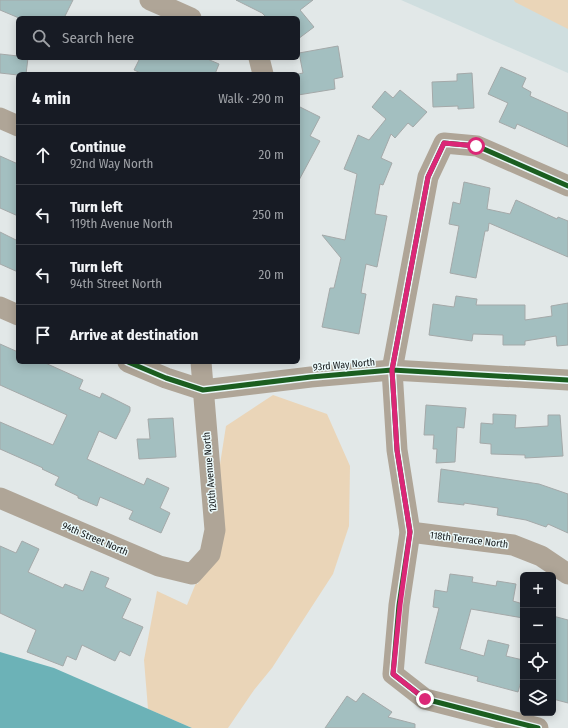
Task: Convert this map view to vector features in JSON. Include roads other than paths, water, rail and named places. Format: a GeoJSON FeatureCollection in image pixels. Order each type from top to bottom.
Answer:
{"type":"FeatureCollection","features":[{"type":"Feature","properties":{"kind":"street"},"geometry":{"type":"LineString","coordinates":[[150,0],[186,16]]}},
{"type":"Feature","properties":{"kind":"street"},"geometry":{"type":"LineString","coordinates":[[260,60],[262,72]]}},
{"type":"Feature","properties":{"kind":"street"},"geometry":{"type":"LineString","coordinates":[[0,118],[16,125]]}},
{"type":"Feature","properties":{"kind":"street"},"geometry":{"type":"LineString","coordinates":[[538,728],[425,699],[393,674],[400,605],[410,532],[397,450],[392,370],[428,177],[444,143],[476,146],[568,186]]}},
{"type":"Feature","properties":{"kind":"street"},"geometry":{"type":"LineString","coordinates":[[0,307],[16,314]]}},
{"type":"Feature","properties":{"kind":"street","name":"93rd Way North"},"geometry":{"type":"LineString","coordinates":[[133,364],[166,378],[203,390],[311,377],[392,370],[568,380]]}},
{"type":"Feature","properties":{"kind":"street","name":"120th Avenue North"},"geometry":{"type":"LineString","coordinates":[[192,574],[210,554],[215,530],[201,364]]}},
{"type":"Feature","properties":{"kind":"street","name":"94th Street North"},"geometry":{"type":"LineString","coordinates":[[0,498],[159,566],[192,574]]}},
{"type":"Feature","properties":{"kind":"street","name":"118th Terrace North"},"geometry":{"type":"LineString","coordinates":[[410,532],[512,545],[541,556],[568,574]]}},
{"type":"Feature","properties":{"kind":"water"},"geometry":{"type":"Polygon","coordinates":[[[0,652],[54,668],[192,728],[0,728],[0,652]]]}}]}
